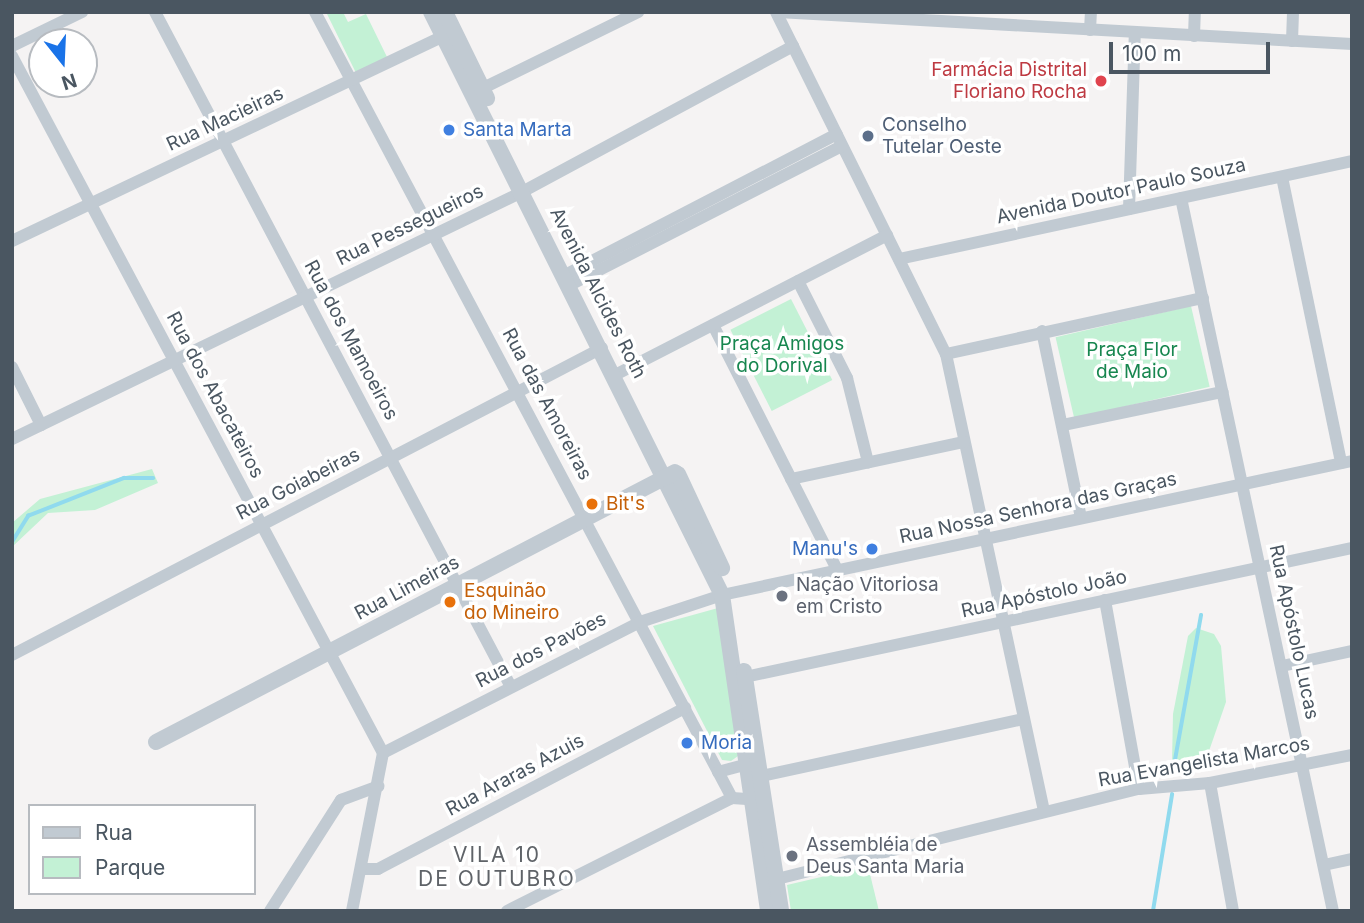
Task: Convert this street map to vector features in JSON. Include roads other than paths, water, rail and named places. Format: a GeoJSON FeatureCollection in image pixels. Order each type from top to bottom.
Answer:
{"type":"FeatureCollection","features":[{"type":"Feature","properties":{"kind":"street"},"geometry":{"type":"LineString","coordinates":[[12,46],[82,12]]}},
{"type":"Feature","properties":{"kind":"street","name":"Rua dos Mamoeiros"},"geometry":{"type":"LineString","coordinates":[[155,12],[511,687]]}},
{"type":"Feature","properties":{"kind":"street","name":"Rua das Amoreiras"},"geometry":{"type":"LineString","coordinates":[[315,12],[732,798]]}},
{"type":"Feature","properties":{"kind":"street","name":"Avenida Alcides Roth"},"geometry":{"type":"LineString","coordinates":[[431,12],[449,34],[672,473],[727,594]]}},
{"type":"Feature","properties":{"kind":"street","name":"Avenida Alcides Roth"},"geometry":{"type":"LineString","coordinates":[[445,12],[449,34]]}},
{"type":"Feature","properties":{"kind":"street"},"geometry":{"type":"LineString","coordinates":[[477,91],[639,12]]}},
{"type":"Feature","properties":{"kind":"street"},"geometry":{"type":"LineString","coordinates":[[1044,812],[946,354],[777,12],[990,18],[1090,30],[1352,44]]}},
{"type":"Feature","properties":{"kind":"street"},"geometry":{"type":"LineString","coordinates":[[1090,30],[1091,12]]}},
{"type":"Feature","properties":{"kind":"street"},"geometry":{"type":"LineString","coordinates":[[1194,36],[1195,12]]}},
{"type":"Feature","properties":{"kind":"street"},"geometry":{"type":"LineString","coordinates":[[1292,41],[1293,12]]}},
{"type":"Feature","properties":{"kind":"street"},"geometry":{"type":"LineString","coordinates":[[1129,209],[1135,32]]}},
{"type":"Feature","properties":{"kind":"street","name":"Rua Macieiras"},"geometry":{"type":"LineString","coordinates":[[12,242],[449,34]]}},
{"type":"Feature","properties":{"kind":"street","name":"Rua Pessegueiros"},"geometry":{"type":"LineString","coordinates":[[12,439],[435,234],[793,46]]}},
{"type":"Feature","properties":{"kind":"street","name":"Rua dos Abacateiros"},"geometry":{"type":"LineString","coordinates":[[12,56],[383,753]]}},
{"type":"Feature","properties":{"kind":"street"},"geometry":{"type":"LineString","coordinates":[[572,278],[840,140]]}},
{"type":"Feature","properties":{"kind":"street","name":"Avenida Doutor Paulo Souza"},"geometry":{"type":"LineString","coordinates":[[898,259],[1352,162]]}},
{"type":"Feature","properties":{"kind":"street"},"geometry":{"type":"LineString","coordinates":[[1282,177],[1346,462]]}},
{"type":"Feature","properties":{"kind":"street","name":"Rua Apóstolo Lucas"},"geometry":{"type":"LineString","coordinates":[[1181,198],[1333,911]]}},
{"type":"Feature","properties":{"kind":"street"},"geometry":{"type":"LineString","coordinates":[[620,373],[887,235]]}},
{"type":"Feature","properties":{"kind":"street","name":"Avenida Alcides Roth"},"geometry":{"type":"LineString","coordinates":[[572,278],[602,348],[620,373]]}},
{"type":"Feature","properties":{"kind":"street"},"geometry":{"type":"LineString","coordinates":[[798,281],[847,378],[868,462]]}},
{"type":"Feature","properties":{"kind":"street"},"geometry":{"type":"LineString","coordinates":[[946,354],[1203,298]]}},
{"type":"Feature","properties":{"kind":"street"},"geometry":{"type":"LineString","coordinates":[[713,325],[838,571]]}},
{"type":"Feature","properties":{"kind":"street"},"geometry":{"type":"LineString","coordinates":[[1042,331],[1081,519]]}},
{"type":"Feature","properties":{"kind":"street","name":"Rua Goiabeiras"},"geometry":{"type":"LineString","coordinates":[[12,655],[602,348]]}},
{"type":"Feature","properties":{"kind":"street"},"geometry":{"type":"LineString","coordinates":[[12,367],[41,425]]}},
{"type":"Feature","properties":{"kind":"street"},"geometry":{"type":"LineString","coordinates":[[1063,425],[1223,392]]}},
{"type":"Feature","properties":{"kind":"street"},"geometry":{"type":"LineString","coordinates":[[792,479],[964,442]]}},
{"type":"Feature","properties":{"kind":"street","name":"Rua Nossa Senhora das Graças"},"geometry":{"type":"LineString","coordinates":[[727,594],[1346,462]]}},
{"type":"Feature","properties":{"kind":"street","name":"Rua Limeiras"},"geometry":{"type":"LineString","coordinates":[[156,742],[672,473]]}},
{"type":"Feature","properties":{"kind":"street","name":"Rua Apóstolo João"},"geometry":{"type":"LineString","coordinates":[[745,677],[1352,548]]}},
{"type":"Feature","properties":{"kind":"street"},"geometry":{"type":"LineString","coordinates":[[727,594],[762,776],[759,800],[768,911]]}},
{"type":"Feature","properties":{"kind":"street"},"geometry":{"type":"LineString","coordinates":[[727,594],[747,764],[759,800],[777,879],[781,911]]}},
{"type":"Feature","properties":{"kind":"street","name":"Rua dos Pavões"},"geometry":{"type":"LineString","coordinates":[[383,753],[640,622],[727,594]]}},
{"type":"Feature","properties":{"kind":"street"},"geometry":{"type":"LineString","coordinates":[[1105,600],[1139,789]]}},
{"type":"Feature","properties":{"kind":"street"},"geometry":{"type":"LineString","coordinates":[[1282,666],[1352,651]]}},
{"type":"Feature","properties":{"kind":"street","name":"Rua Araras Azuis"},"geometry":{"type":"LineString","coordinates":[[361,869],[378,869],[685,708]]}},
{"type":"Feature","properties":{"kind":"street"},"geometry":{"type":"LineString","coordinates":[[762,776],[1024,719]]}},
{"type":"Feature","properties":{"kind":"street"},"geometry":{"type":"LineString","coordinates":[[352,911],[379,786],[383,753]]}},
{"type":"Feature","properties":{"kind":"street","name":"Rua Evangelista Marcos"},"geometry":{"type":"LineString","coordinates":[[777,879],[1139,789],[1210,783],[1352,755]]}},
{"type":"Feature","properties":{"kind":"street"},"geometry":{"type":"LineString","coordinates":[[718,772],[747,764]]}},
{"type":"Feature","properties":{"kind":"street"},"geometry":{"type":"LineString","coordinates":[[1210,783],[1233,911]]}},
{"type":"Feature","properties":{"kind":"street"},"geometry":{"type":"LineString","coordinates":[[270,911],[341,800],[379,786]]}},
{"type":"Feature","properties":{"kind":"street"},"geometry":{"type":"LineString","coordinates":[[507,911],[732,798],[759,800]]}},
{"type":"Feature","properties":{"kind":"street"},"geometry":{"type":"LineString","coordinates":[[1324,865],[1352,859]]}},
{"type":"Feature","properties":{"kind":"waterway"},"geometry":{"type":"LineString","coordinates":[[12,542],[28,516],[124,478],[153,478]]}},
{"type":"Feature","properties":{"kind":"waterway"},"geometry":{"type":"LineString","coordinates":[[1173,771],[1201,615]]}},
{"type":"Feature","properties":{"kind":"waterway"},"geometry":{"type":"LineString","coordinates":[[1153,911],[1172,795]]}},
{"type":"Feature","properties":{"kind":"place","name":"Farmácia Distrital Floriano Rocha"},"geometry":{"type":"Point","coordinates":[1101,81]}},
{"type":"Feature","properties":{"kind":"place","name":"Santa Marta"},"geometry":{"type":"Point","coordinates":[449,130]}},
{"type":"Feature","properties":{"kind":"place","name":"Conselho Tutelar Oeste"},"geometry":{"type":"Point","coordinates":[868,136]}},
{"type":"Feature","properties":{"kind":"place","name":"Bit's"},"geometry":{"type":"Point","coordinates":[592,504]}},
{"type":"Feature","properties":{"kind":"place","name":"Manu's"},"geometry":{"type":"Point","coordinates":[872,549]}},
{"type":"Feature","properties":{"kind":"place","name":"Nação Vitoriosa em Cristo"},"geometry":{"type":"Point","coordinates":[782,596]}},
{"type":"Feature","properties":{"kind":"place","name":"Esquinão do Mineiro"},"geometry":{"type":"Point","coordinates":[450,602]}},
{"type":"Feature","properties":{"kind":"place","name":"Moria"},"geometry":{"type":"Point","coordinates":[687,743]}},
{"type":"Feature","properties":{"kind":"place","name":"Assembléia de Deus Santa Maria"},"geometry":{"type":"Point","coordinates":[792,856]}},
{"type":"Feature","properties":{"kind":"district","name":"VILA 10 DE OUTUBRO"},"geometry":{"type":"Point","coordinates":[497,867]}},
{"type":"Feature","properties":{"kind":"park label","name":"Praça Amigos do Dorival"},"geometry":{"type":"Point","coordinates":[782,355]}},
{"type":"Feature","properties":{"kind":"park label","name":"Praça Flor de Maio"},"geometry":{"type":"Point","coordinates":[1132,361]}}]}
